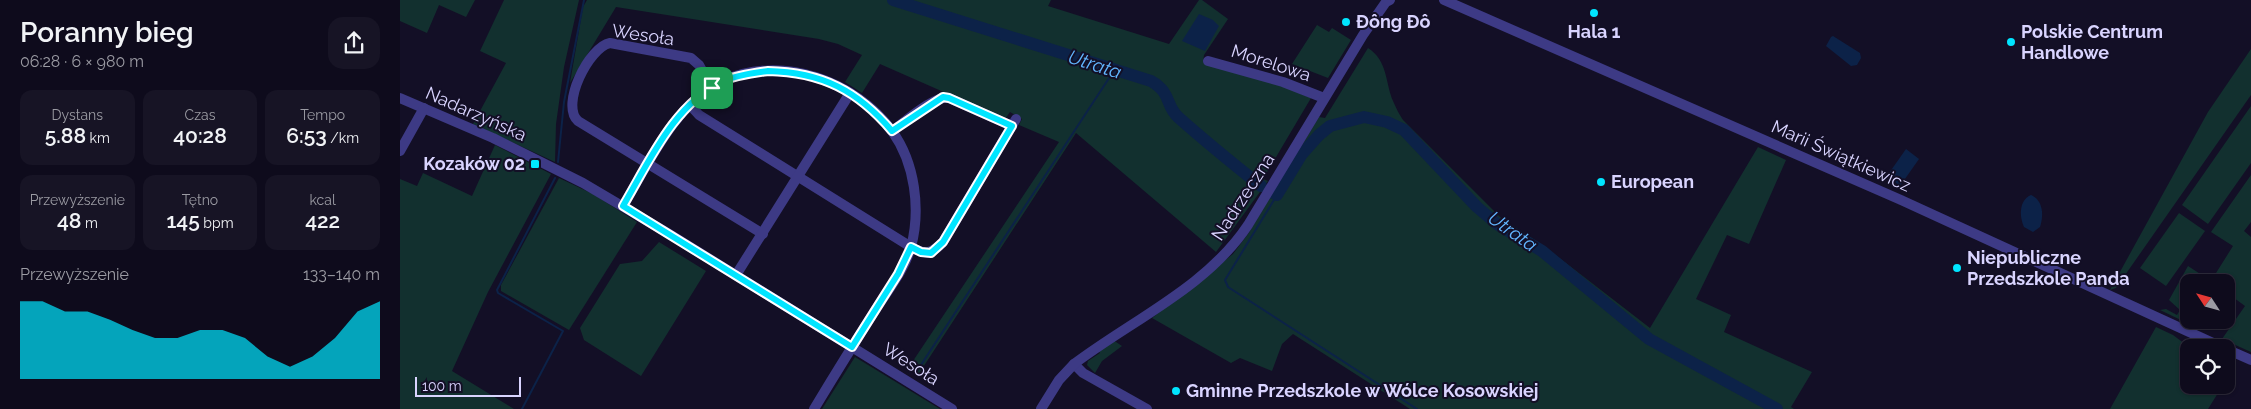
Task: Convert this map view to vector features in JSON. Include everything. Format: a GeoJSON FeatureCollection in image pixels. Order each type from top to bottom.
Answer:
{"type":"FeatureCollection","features":[{"type":"Feature","properties":{"kind":"street","name":"Marii Świątkiewicz"},"geometry":{"type":"LineString","coordinates":[[1444,0],[1901,200],[2205,339]]}},
{"type":"Feature","properties":{"kind":"street","name":"Nadrzeczna"},"geometry":{"type":"LineString","coordinates":[[1041,409],[1059,380],[1074,364],[1204,274],[1224,257],[1248,225],[1324,98],[1387,1]]}},
{"type":"Feature","properties":{"kind":"street","name":"Wesoła"},"geometry":{"type":"LineString","coordinates":[[712,88],[699,65],[690,58],[610,43],[598,48],[576,87],[571,106],[572,113],[578,121],[763,234]]}},
{"type":"Feature","properties":{"kind":"street","name":"Morelowa"},"geometry":{"type":"LineString","coordinates":[[1208,61],[1282,82],[1324,98]]}},
{"type":"Feature","properties":{"kind":"street"},"geometry":{"type":"LineString","coordinates":[[623,206],[668,129],[690,105],[723,81],[743,74],[768,71],[784,71],[812,76],[838,86],[871,108],[892,131],[909,166],[914,190],[915,215],[911,247],[898,274],[814,409]]}},
{"type":"Feature","properties":{"kind":"street"},"geometry":{"type":"LineString","coordinates":[[736,275],[850,93]]}},
{"type":"Feature","properties":{"kind":"street"},"geometry":{"type":"LineString","coordinates":[[690,105],[699,115],[911,247],[926,253],[938,248],[1014,123],[943,97],[892,131]]}},
{"type":"Feature","properties":{"kind":"street","name":"Nadarzyńska"},"geometry":{"type":"LineString","coordinates":[[400,98],[539,160]]}},
{"type":"Feature","properties":{"kind":"street"},"geometry":{"type":"LineString","coordinates":[[400,151],[424,108]]}},
{"type":"Feature","properties":{"kind":"street","name":"Wesoła"},"geometry":{"type":"LineString","coordinates":[[539,160],[623,206],[952,409]]}},
{"type":"Feature","properties":{"kind":"street","name":"Marii Świątkiewicz"},"geometry":{"type":"LineString","coordinates":[[2235,353],[2251,360]]}},
{"type":"Feature","properties":{"kind":"street"},"geometry":{"type":"LineString","coordinates":[[1074,364],[1083,373],[1147,409]]}},
{"type":"Feature","properties":{"kind":"green space"},"geometry":{"type":"Polygon","coordinates":[[[400,0],[475,0],[466,17],[439,5],[427,33],[400,21],[400,0]]]}},
{"type":"Feature","properties":{"kind":"green space"},"geometry":{"type":"Polygon","coordinates":[[[504,0],[579,0],[564,67],[556,124],[555,162],[473,124],[506,63],[480,51],[504,0]]]}},
{"type":"Feature","properties":{"kind":"green space"},"geometry":{"type":"Polygon","coordinates":[[[587,0],[1051,0],[1048,6],[1169,44],[1199,0],[1202,0],[1228,19],[1204,55],[1203,62],[1280,85],[1311,98],[1263,179],[1268,181],[1216,252],[1076,133],[918,375],[908,369],[909,367],[1059,142],[1019,125],[1022,119],[1010,112],[1005,119],[880,64],[862,93],[845,82],[862,55],[838,44],[819,39],[616,7],[570,83],[583,7],[587,0]]]}},
{"type":"Feature","properties":{"kind":"green space"},"geometry":{"type":"Polygon","coordinates":[[[1317,25],[1329,32],[1332,28],[1351,40],[1328,78],[1292,64],[1317,25]]]}},
{"type":"Feature","properties":{"kind":"green space"},"geometry":{"type":"Polygon","coordinates":[[[1368,48],[1383,65],[1390,94],[1403,120],[1500,217],[1544,246],[1650,328],[1758,147],[1786,160],[1749,244],[1727,235],[1696,299],[1731,315],[1724,332],[1812,372],[1791,407],[1794,409],[1410,409],[1293,334],[1282,344],[1272,371],[1240,358],[1231,363],[1152,318],[1233,254],[1248,234],[1319,117],[1325,118],[1368,48]]]}},
{"type":"Feature","properties":{"kind":"green space"},"geometry":{"type":"Polygon","coordinates":[[[2251,49],[2251,95],[2116,288],[2110,290],[2208,112],[2251,49]]]}},
{"type":"Feature","properties":{"kind":"green space"},"geometry":{"type":"Polygon","coordinates":[[[2251,106],[2251,163],[2208,224],[2182,205],[2251,106]]]}},
{"type":"Feature","properties":{"kind":"green space"},"geometry":{"type":"Polygon","coordinates":[[[495,145],[551,174],[488,292],[452,371],[514,409],[400,409],[400,179],[417,186],[423,173],[472,196],[495,145]]]}},
{"type":"Feature","properties":{"kind":"green space"},"geometry":{"type":"Polygon","coordinates":[[[2251,175],[2251,222],[2244,231],[2251,237],[2251,352],[2235,345],[2235,339],[2222,339],[2229,329],[2235,329],[2235,320],[2245,306],[2235,299],[2235,274],[2215,274],[2233,246],[2211,232],[2251,175]]]}},
{"type":"Feature","properties":{"kind":"green space"},"geometry":{"type":"Polygon","coordinates":[[[559,178],[593,194],[637,222],[569,330],[501,291],[501,285],[559,178]]]}},
{"type":"Feature","properties":{"kind":"green space"},"geometry":{"type":"Polygon","coordinates":[[[2179,213],[2205,231],[2166,286],[2140,268],[2179,213]]]}},
{"type":"Feature","properties":{"kind":"green space"},"geometry":{"type":"Polygon","coordinates":[[[659,242],[706,271],[641,376],[584,340],[580,328],[620,264],[642,261],[659,242]]]}},
{"type":"Feature","properties":{"kind":"green space"},"geometry":{"type":"Polygon","coordinates":[[[2188,266],[2200,274],[2184,274],[2188,266]]]}},
{"type":"Feature","properties":{"kind":"green space"},"geometry":{"type":"Polygon","coordinates":[[[2180,280],[2180,310],[2169,300],[2180,280]]]}},
{"type":"Feature","properties":{"kind":"green space"},"geometry":{"type":"Polygon","coordinates":[[[2166,309],[2177,315],[2180,310],[2180,320],[2160,310],[2166,309]]]}},
{"type":"Feature","properties":{"kind":"green space"},"geometry":{"type":"Polygon","coordinates":[[[2156,327],[2180,340],[2180,394],[2217,394],[2208,409],[2110,409],[2156,327]]]}},
{"type":"Feature","properties":{"kind":"green space"},"geometry":{"type":"Polygon","coordinates":[[[1113,340],[1122,346],[1102,361],[1095,373],[1087,365],[1088,361],[1100,353],[1098,350],[1113,340]]]}},
{"type":"Feature","properties":{"kind":"green space"},"geometry":{"type":"Polygon","coordinates":[[[855,357],[940,409],[822,409],[855,357]]]}},
{"type":"Feature","properties":{"kind":"water"},"geometry":{"type":"Polygon","coordinates":[[[1199,14],[1213,20],[1219,26],[1205,51],[1182,41],[1199,14]]]}},
{"type":"Feature","properties":{"kind":"water"},"geometry":{"type":"Polygon","coordinates":[[[1833,36],[1860,53],[1861,58],[1857,65],[1851,66],[1826,46],[1833,36]]]}},
{"type":"Feature","properties":{"kind":"water"},"geometry":{"type":"Polygon","coordinates":[[[1906,149],[1919,159],[1900,186],[1887,176],[1906,149]]]}},
{"type":"Feature","properties":{"kind":"water"},"geometry":{"type":"Polygon","coordinates":[[[2031,195],[2038,200],[2042,208],[2040,227],[2033,232],[2024,227],[2021,218],[2022,204],[2031,195]]]}},
{"type":"Feature","properties":{"kind":"waterway"},"geometry":{"type":"LineString","coordinates":[[558,162],[564,102],[584,0]]}},
{"type":"Feature","properties":{"kind":"waterway","name":"Utrata"},"geometry":{"type":"LineString","coordinates":[[893,0],[1151,81],[1162,90],[1178,117],[1261,186]]}},
{"type":"Feature","properties":{"kind":"waterway"},"geometry":{"type":"LineString","coordinates":[[915,374],[1115,69]]}},
{"type":"Feature","properties":{"kind":"waterway","name":"Utrata"},"geometry":{"type":"LineString","coordinates":[[1273,193],[1277,195],[1302,154],[1330,126],[1364,117],[1387,122],[1404,130],[1477,207],[1497,224],[1542,251],[1649,339],[1777,409]]}},
{"type":"Feature","properties":{"kind":"waterway"},"geometry":{"type":"LineString","coordinates":[[522,409],[563,331],[498,293],[497,290],[555,178]]}},
{"type":"Feature","properties":{"kind":"waterway"},"geometry":{"type":"LineString","coordinates":[[1277,195],[1225,280],[1228,287],[1417,409]]}},
{"type":"Feature","properties":{"kind":"place","name":"Hala 1"},"geometry":{"type":"Point","coordinates":[1594,13]}},
{"type":"Feature","properties":{"kind":"place","name":"Đông Đô"},"geometry":{"type":"Point","coordinates":[1346,22]}},
{"type":"Feature","properties":{"kind":"place","name":"Polskie Centrum Handlowe"},"geometry":{"type":"Point","coordinates":[2011,42]}},
{"type":"Feature","properties":{"kind":"place","name":"Kozaków 02"},"geometry":{"type":"Point","coordinates":[535,164]}},
{"type":"Feature","properties":{"kind":"place","name":"European"},"geometry":{"type":"Point","coordinates":[1601,182]}},
{"type":"Feature","properties":{"kind":"place","name":"Niepubliczne Przedszkole Panda"},"geometry":{"type":"Point","coordinates":[1957,268]}},
{"type":"Feature","properties":{"kind":"place","name":"Gminne Przedszkole w Wólce Kosowskiej"},"geometry":{"type":"Point","coordinates":[1176,391]}},
{"type":"Feature","properties":{"kind":"route"},"geometry":{"type":"LineString","coordinates":[[784,71],[804,74],[838,86],[871,108],[892,131],[943,97],[1012,126],[943,242],[931,253],[921,252],[911,247],[906,261],[852,347],[623,206],[668,129],[690,105],[712,88],[723,81],[743,74],[784,71]]}}]}
